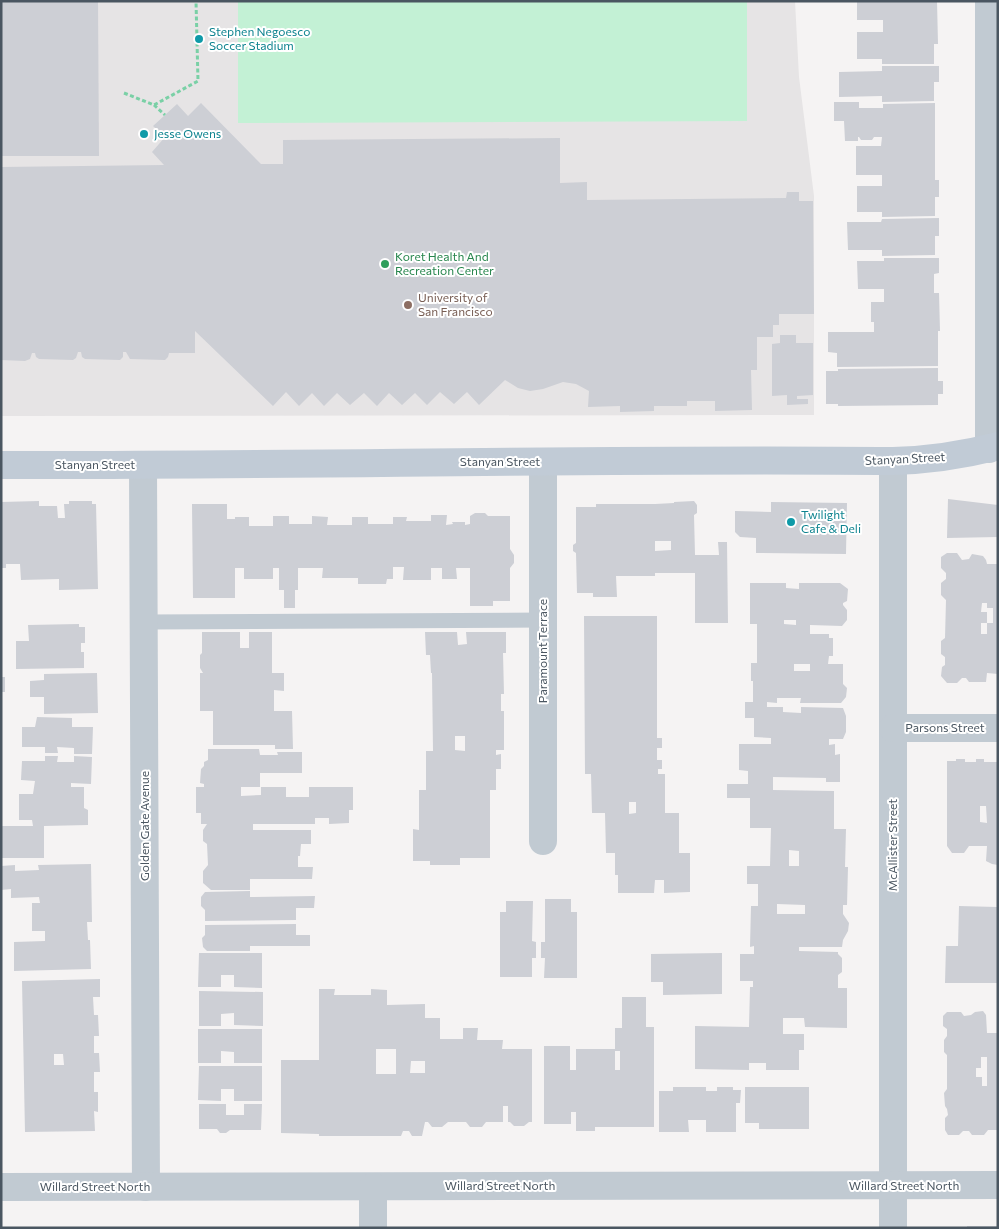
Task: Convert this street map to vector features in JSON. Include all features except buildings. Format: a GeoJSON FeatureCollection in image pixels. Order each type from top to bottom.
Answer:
{"type":"FeatureCollection","features":[{"type":"Feature","properties":{"kind":"main road","name":"Stanyan Street"},"geometry":{"type":"LineString","coordinates":[[1,465],[144,466],[892,461],[956,456],[993,448]]}},
{"type":"Feature","properties":{"kind":"street"},"geometry":{"type":"LineString","coordinates":[[988,1],[993,448]]}},
{"type":"Feature","properties":{"kind":"street","name":"McAllister Street"},"geometry":{"type":"LineString","coordinates":[[892,461],[894,1228]]}},
{"type":"Feature","properties":{"kind":"street","name":"Paramount Terrace"},"geometry":{"type":"LineString","coordinates":[[543,462],[543,841]]}},
{"type":"Feature","properties":{"kind":"street","name":"Golden Gate Avenue"},"geometry":{"type":"LineString","coordinates":[[144,466],[146,1187]]}},
{"type":"Feature","properties":{"kind":"street","name":"Parsons Street"},"geometry":{"type":"LineString","coordinates":[[893,728],[998,728]]}},
{"type":"Feature","properties":{"kind":"street","name":"Willard Street North"},"geometry":{"type":"LineString","coordinates":[[1,1187],[998,1185]]}},
{"type":"Feature","properties":{"kind":"street"},"geometry":{"type":"LineString","coordinates":[[373,1187],[373,1228]]}},
{"type":"Feature","properties":{"kind":"lane"},"geometry":{"type":"LineString","coordinates":[[144,622],[543,620]]}},
{"type":"Feature","properties":{"kind":"path"},"geometry":{"type":"LineString","coordinates":[[154,105],[198,81],[196,1]]}},
{"type":"Feature","properties":{"kind":"path"},"geometry":{"type":"LineString","coordinates":[[124,93],[154,105],[165,115]]}},
{"type":"Feature","properties":{"kind":"shaded area","name":"University of San Francisco"},"geometry":{"type":"Polygon","coordinates":[[[1,1],[795,1],[799,77],[814,196],[814,415],[1,416],[1,1]]]}},
{"type":"Feature","properties":{"kind":"green space"},"geometry":{"type":"Polygon","coordinates":[[[238,1],[747,1],[747,121],[238,123],[238,1]]]}},
{"type":"Feature","properties":{"kind":"place","name":"Stephen Negoesco Soccer Stadium"},"geometry":{"type":"Point","coordinates":[199,39]}},
{"type":"Feature","properties":{"kind":"place","name":"Jesse Owens"},"geometry":{"type":"Point","coordinates":[144,134]}},
{"type":"Feature","properties":{"kind":"place","name":"Koret Health And Recreation Center"},"geometry":{"type":"Point","coordinates":[385,264]}},
{"type":"Feature","properties":{"kind":"place","name":"University of San Francisco"},"geometry":{"type":"Point","coordinates":[408,305]}},
{"type":"Feature","properties":{"kind":"place","name":"Twilight Cafe & Deli"},"geometry":{"type":"Point","coordinates":[791,522]}}]}
